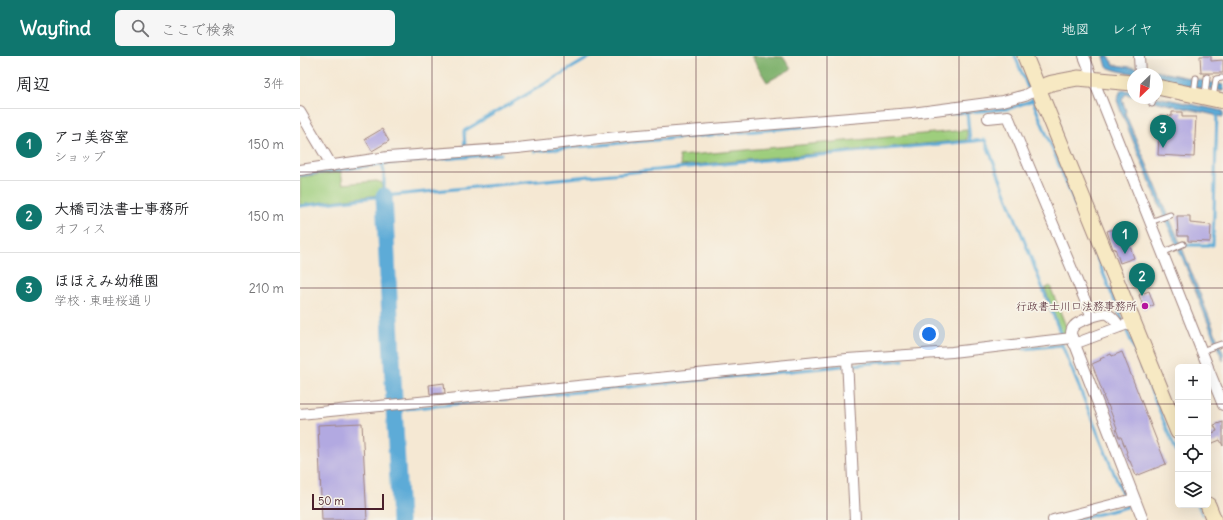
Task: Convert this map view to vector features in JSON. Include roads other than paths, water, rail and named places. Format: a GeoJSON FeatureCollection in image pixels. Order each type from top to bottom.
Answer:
{"type":"FeatureCollection","features":[{"type":"Feature","properties":{"kind":"street"},"geometry":{"type":"LineString","coordinates":[[1026,56],[1126,325],[1175,426]]}},
{"type":"Feature","properties":{"kind":"street"},"geometry":{"type":"LineString","coordinates":[[1084,56],[1207,364]]}},
{"type":"Feature","properties":{"kind":"street"},"geometry":{"type":"LineString","coordinates":[[1139,68],[1140,56]]}},
{"type":"Feature","properties":{"kind":"street"},"geometry":{"type":"LineString","coordinates":[[300,170],[388,157],[517,148],[626,136],[912,113],[1004,101],[1025,95],[1038,88],[1069,79],[1082,78],[1093,80],[1127,76]]}},
{"type":"Feature","properties":{"kind":"street"},"geometry":{"type":"LineString","coordinates":[[1163,88],[1208,92]]}},
{"type":"Feature","properties":{"kind":"street"},"geometry":{"type":"LineString","coordinates":[[300,112],[332,166]]}},
{"type":"Feature","properties":{"kind":"street"},"geometry":{"type":"LineString","coordinates":[[988,118],[1008,116],[1092,317]]}},
{"type":"Feature","properties":{"kind":"street"},"geometry":{"type":"LineString","coordinates":[[1126,325],[1106,313],[1092,317],[1075,325],[1067,340],[1143,520]]}},
{"type":"Feature","properties":{"kind":"street"},"geometry":{"type":"LineString","coordinates":[[300,414],[848,364],[1067,340],[1126,325]]}},
{"type":"Feature","properties":{"kind":"street"},"geometry":{"type":"LineString","coordinates":[[848,364],[855,520]]}},
{"type":"Feature","properties":{"kind":"street"},"geometry":{"type":"LineString","coordinates":[[1211,375],[1223,405]]}},
{"type":"Feature","properties":{"kind":"street"},"geometry":{"type":"LineString","coordinates":[[1053,520],[1134,499]]}},
{"type":"Feature","properties":{"kind":"street"},"geometry":{"type":"LineString","coordinates":[[1209,508],[1214,520]]}},
{"type":"Feature","properties":{"kind":"lane"},"geometry":{"type":"LineString","coordinates":[[1196,78],[1208,92]]}},
{"type":"Feature","properties":{"kind":"lane"},"geometry":{"type":"LineString","coordinates":[[1208,92],[1216,79],[1222,78]]}},
{"type":"Feature","properties":{"kind":"lane"},"geometry":{"type":"LineString","coordinates":[[1206,79],[1208,92]]}},
{"type":"Feature","properties":{"kind":"lane"},"geometry":{"type":"LineString","coordinates":[[1150,222],[1170,215]]}},
{"type":"Feature","properties":{"kind":"lane"},"geometry":{"type":"LineString","coordinates":[[1162,253],[1183,244]]}},
{"type":"Feature","properties":{"kind":"lane"},"geometry":{"type":"LineString","coordinates":[[1202,351],[1221,344]]}},
{"type":"Feature","properties":{"kind":"water"},"geometry":{"type":"Polygon","coordinates":[[[1104,56],[1109,56],[1114,65],[1138,68],[1127,68],[1127,72],[1107,67],[1104,56]]]}},
{"type":"Feature","properties":{"kind":"water"},"geometry":{"type":"Polygon","coordinates":[[[1163,73],[1223,85],[1223,91],[1198,88],[1163,80],[1163,73]]]}},
{"type":"Feature","properties":{"kind":"water"},"geometry":{"type":"Polygon","coordinates":[[[1121,90],[1127,90],[1127,94],[1122,99],[1126,111],[1125,113],[1180,243],[1223,353],[1223,361],[1182,257],[1117,100],[1121,90]]]}},
{"type":"Feature","properties":{"kind":"water"},"geometry":{"type":"Polygon","coordinates":[[[1163,98],[1223,111],[1223,117],[1163,103],[1163,98]]]}},
{"type":"Feature","properties":{"kind":"waterway"},"geometry":{"type":"LineString","coordinates":[[465,148],[464,131],[592,56]]}},
{"type":"Feature","properties":{"kind":"waterway"},"geometry":{"type":"LineString","coordinates":[[1015,56],[1028,88]]}},
{"type":"Feature","properties":{"kind":"waterway"},"geometry":{"type":"LineString","coordinates":[[1032,99],[1175,449]]}},
{"type":"Feature","properties":{"kind":"waterway"},"geometry":{"type":"LineString","coordinates":[[931,115],[1008,109],[1033,100]]}},
{"type":"Feature","properties":{"kind":"waterway"},"geometry":{"type":"LineString","coordinates":[[967,112],[970,141]]}},
{"type":"Feature","properties":{"kind":"waterway"},"geometry":{"type":"LineString","coordinates":[[1183,245],[1213,245],[1217,113]]}},
{"type":"Feature","properties":{"kind":"waterway"},"geometry":{"type":"LineString","coordinates":[[534,151],[822,125]]}},
{"type":"Feature","properties":{"kind":"waterway"},"geometry":{"type":"LineString","coordinates":[[300,206],[557,179],[985,140],[1061,335],[1062,345],[1124,498]]}},
{"type":"Feature","properties":{"kind":"waterway"},"geometry":{"type":"LineString","coordinates":[[300,175],[382,164],[501,154]]}},
{"type":"Feature","properties":{"kind":"waterway"},"geometry":{"type":"LineString","coordinates":[[382,164],[384,172],[384,196]]}},
{"type":"Feature","properties":{"kind":"waterway"},"geometry":{"type":"LineString","coordinates":[[384,196],[394,399]]}},
{"type":"Feature","properties":{"kind":"waterway"},"geometry":{"type":"LineString","coordinates":[[1024,349],[1062,345]]}},
{"type":"Feature","properties":{"kind":"waterway"},"geometry":{"type":"LineString","coordinates":[[395,410],[903,360]]}},
{"type":"Feature","properties":{"kind":"waterway"},"geometry":{"type":"LineString","coordinates":[[394,407],[400,520]]}},
{"type":"Feature","properties":{"kind":"waterway"},"geometry":{"type":"LineString","coordinates":[[1074,520],[1127,507],[1126,505]]}},
{"type":"Feature","properties":{"kind":"waterway"},"geometry":{"type":"LineString","coordinates":[[1199,508],[1202,514]]}},
{"type":"Feature","properties":{"kind":"place","name":"ほほえみ幼稚園"},"geometry":{"type":"Point","coordinates":[1163,148]}},
{"type":"Feature","properties":{"kind":"place","name":"アコ美容室"},"geometry":{"type":"Point","coordinates":[1125,254]}},
{"type":"Feature","properties":{"kind":"place","name":"大橋司法書士事務所"},"geometry":{"type":"Point","coordinates":[1142,296]}},
{"type":"Feature","properties":{"kind":"place","name":"行政書士川口法務事務所"},"geometry":{"type":"Point","coordinates":[1145,306]}}]}
